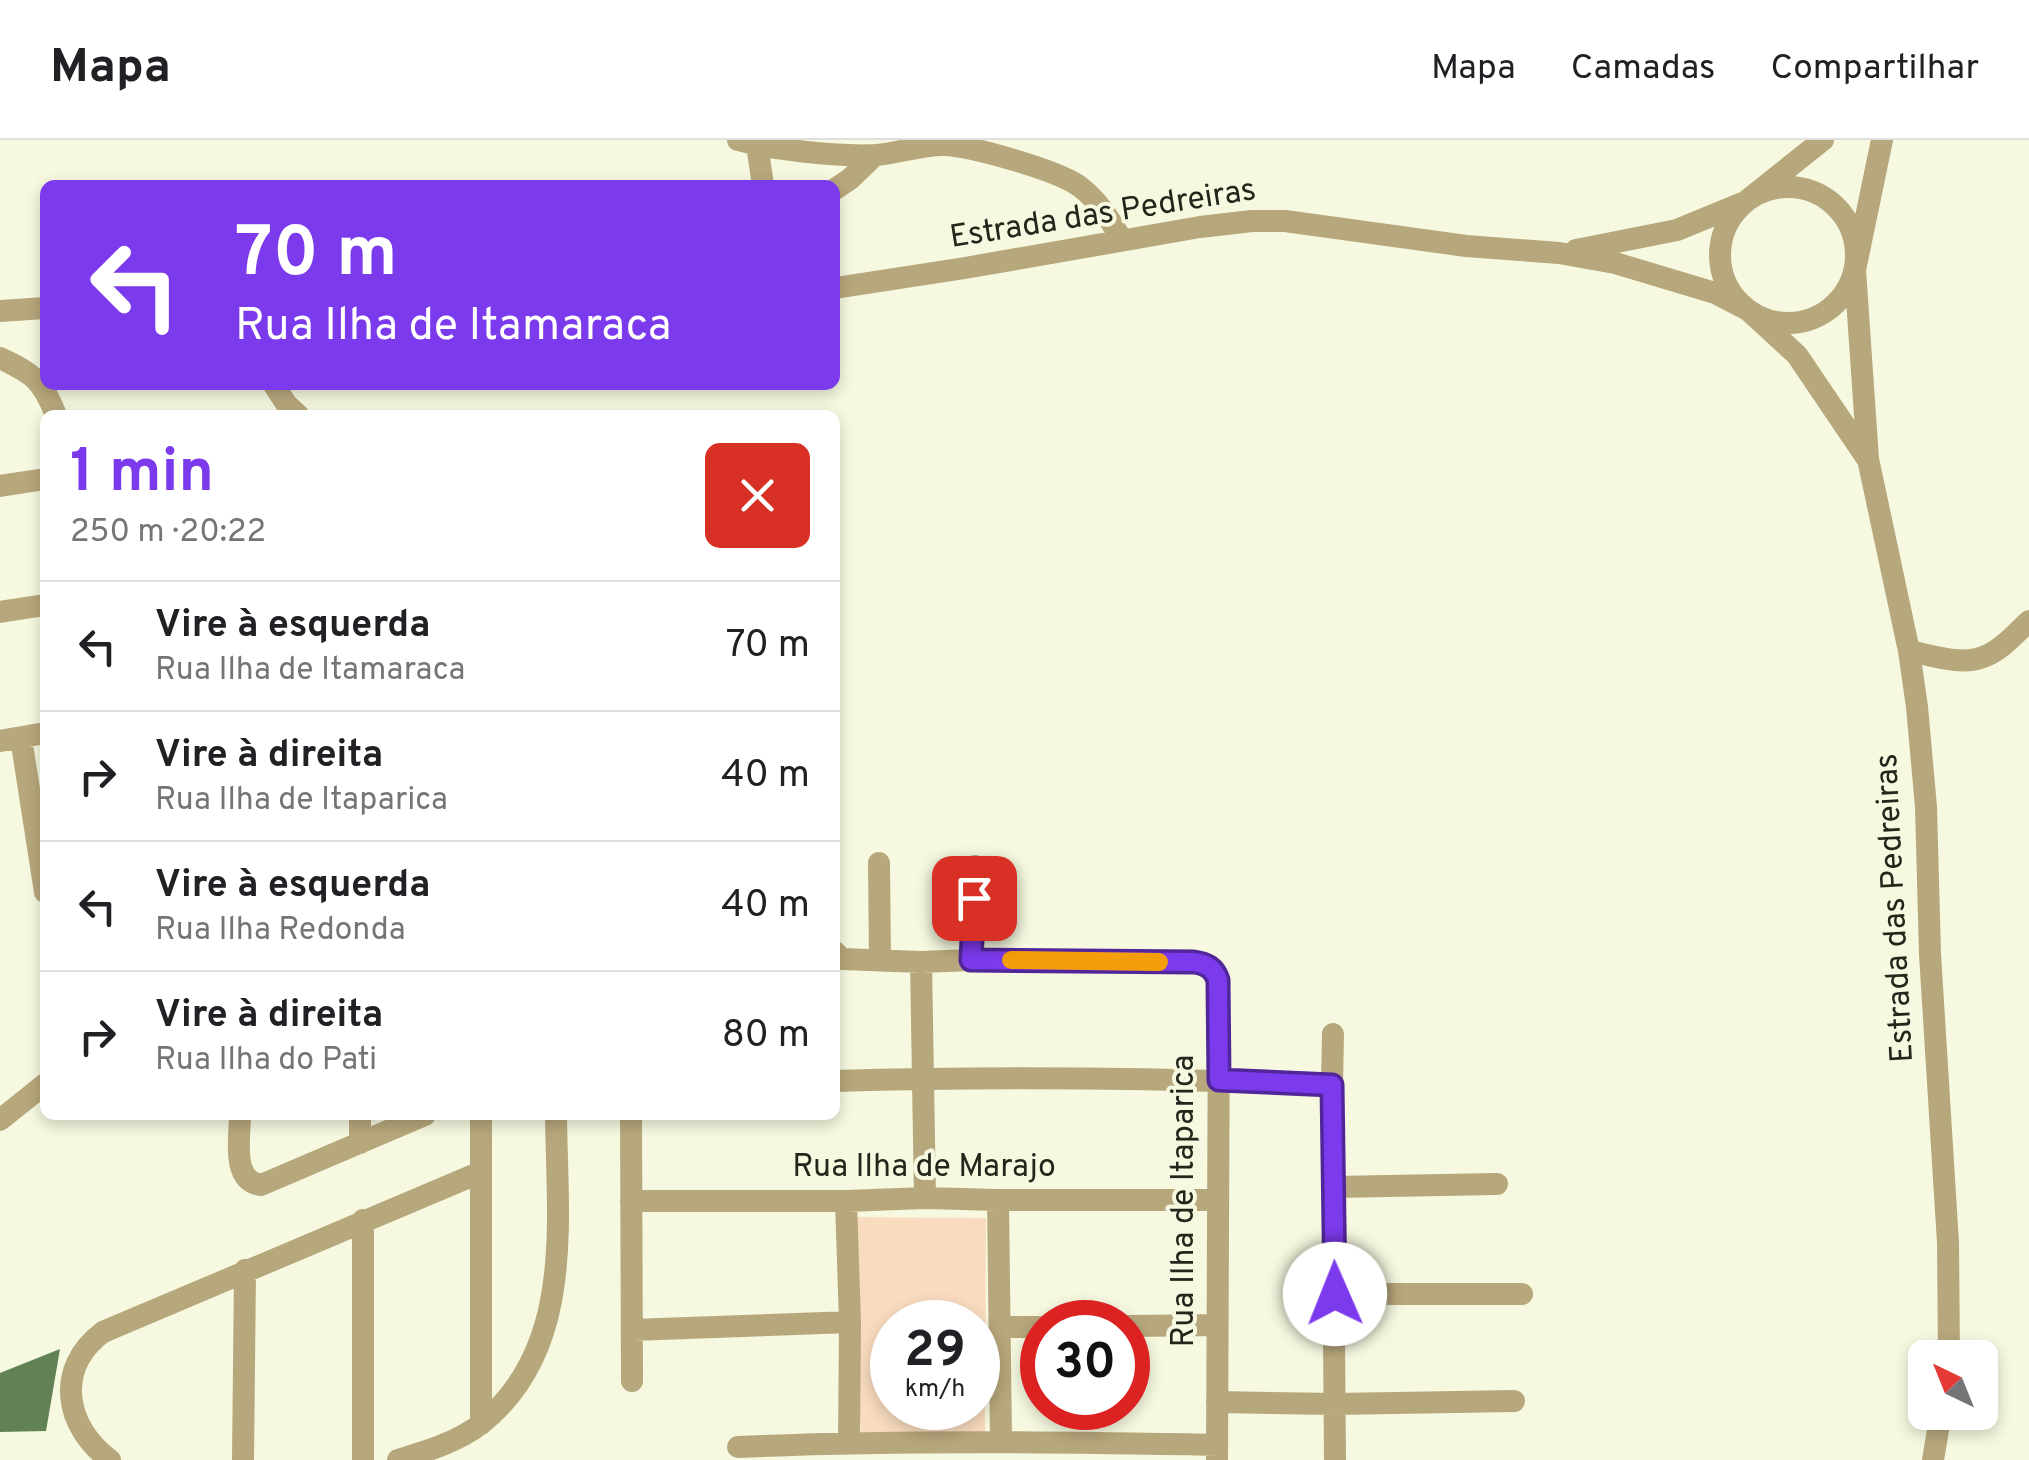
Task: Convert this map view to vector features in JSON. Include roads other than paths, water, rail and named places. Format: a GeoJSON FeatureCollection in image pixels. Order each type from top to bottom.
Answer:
{"type":"FeatureCollection","features":[{"type":"Feature","properties":{"kind":"street"},"geometry":{"type":"LineString","coordinates":[[1823,140],[1745,202],[1726,227],[1720,257],[1723,277],[1733,296],[1798,356],[1868,460]]}},
{"type":"Feature","properties":{"kind":"street"},"geometry":{"type":"LineString","coordinates":[[1748,310],[1768,320],[1790,323],[1812,319],[1831,308],[1846,290],[1854,270],[1882,140]]}},
{"type":"Feature","properties":{"kind":"street"},"geometry":{"type":"LineString","coordinates":[[761,180],[747,142],[875,155],[944,145],[989,153],[1076,184],[1101,207],[1122,240]]}},
{"type":"Feature","properties":{"kind":"street"},"geometry":{"type":"LineString","coordinates":[[840,186],[875,155]]}},
{"type":"Feature","properties":{"kind":"street"},"geometry":{"type":"LineString","coordinates":[[1745,202],[1784,187],[1804,188],[1840,210],[1851,228],[1856,249],[1854,270],[1868,460]]}},
{"type":"Feature","properties":{"kind":"street","name":"Estrada das Pedreiras"},"geometry":{"type":"LineString","coordinates":[[1559,253],[1677,230],[1745,202]]}},
{"type":"Feature","properties":{"kind":"street","name":"Estrada das Pedreiras"},"geometry":{"type":"LineString","coordinates":[[840,287],[1200,227],[1285,222],[1466,246],[1559,253],[1615,264],[1715,293],[1748,310]]}},
{"type":"Feature","properties":{"kind":"street"},"geometry":{"type":"LineString","coordinates":[[0,312],[40,308]]}},
{"type":"Feature","properties":{"kind":"street"},"geometry":{"type":"LineString","coordinates":[[0,358],[40,382]]}},
{"type":"Feature","properties":{"kind":"street"},"geometry":{"type":"LineString","coordinates":[[277,390],[292,410]]}},
{"type":"Feature","properties":{"kind":"street","name":"Estrada das Pedreiras"},"geometry":{"type":"LineString","coordinates":[[1868,460],[1917,706],[1926,807],[1930,954],[1948,1243],[1949,1340]]}},
{"type":"Feature","properties":{"kind":"street"},"geometry":{"type":"LineString","coordinates":[[0,486],[40,480]]}},
{"type":"Feature","properties":{"kind":"street"},"geometry":{"type":"LineString","coordinates":[[0,612],[40,606]]}},
{"type":"Feature","properties":{"kind":"street"},"geometry":{"type":"LineString","coordinates":[[1908,651],[1964,661],[1985,657],[2029,620]]}},
{"type":"Feature","properties":{"kind":"street"},"geometry":{"type":"LineString","coordinates":[[40,734],[10,740],[40,870]]}},
{"type":"Feature","properties":{"kind":"street"},"geometry":{"type":"LineString","coordinates":[[870,959],[879,862]]}},
{"type":"Feature","properties":{"kind":"street"},"geometry":{"type":"LineString","coordinates":[[840,957],[921,962],[971,960],[974,866]]}},
{"type":"Feature","properties":{"kind":"street","name":"Rua Ilha de Itaparica"},"geometry":{"type":"LineString","coordinates":[[971,960],[1188,962],[1211,968],[1218,980],[1217,1453]]}},
{"type":"Feature","properties":{"kind":"street"},"geometry":{"type":"LineString","coordinates":[[921,962],[925,1198]]}},
{"type":"Feature","properties":{"kind":"street"},"geometry":{"type":"LineString","coordinates":[[1333,1034],[1335,1460]]}},
{"type":"Feature","properties":{"kind":"street"},"geometry":{"type":"LineString","coordinates":[[840,1081],[1219,1080],[1332,1085]]}},
{"type":"Feature","properties":{"kind":"street"},"geometry":{"type":"LineString","coordinates":[[0,1120],[40,1088]]}},
{"type":"Feature","properties":{"kind":"street"},"geometry":{"type":"LineString","coordinates":[[240,1120],[242,1172],[246,1180],[256,1185],[413,1120]]}},
{"type":"Feature","properties":{"kind":"street"},"geometry":{"type":"LineString","coordinates":[[360,1120],[360,1142]]}},
{"type":"Feature","properties":{"kind":"street"},"geometry":{"type":"LineString","coordinates":[[480,1424],[481,1120]]}},
{"type":"Feature","properties":{"kind":"street"},"geometry":{"type":"LineString","coordinates":[[398,1460],[439,1447],[480,1424],[518,1386],[540,1342],[553,1301],[557,1257],[556,1120]]}},
{"type":"Feature","properties":{"kind":"street"},"geometry":{"type":"LineString","coordinates":[[631,1120],[632,1381]]}},
{"type":"Feature","properties":{"kind":"street"},"geometry":{"type":"LineString","coordinates":[[110,1460],[81,1431],[71,1404],[74,1370],[83,1351],[103,1332],[481,1172]]}},
{"type":"Feature","properties":{"kind":"street"},"geometry":{"type":"LineString","coordinates":[[1333,1187],[1497,1184]]}},
{"type":"Feature","properties":{"kind":"street"},"geometry":{"type":"LineString","coordinates":[[998,1200],[1000,1300]]}},
{"type":"Feature","properties":{"kind":"street","name":"Rua Ilha de Marajo"},"geometry":{"type":"LineString","coordinates":[[631,1201],[1217,1200]]}},
{"type":"Feature","properties":{"kind":"street"},"geometry":{"type":"LineString","coordinates":[[846,1201],[849,1442]]}},
{"type":"Feature","properties":{"kind":"street"},"geometry":{"type":"LineString","coordinates":[[363,1220],[363,1460]]}},
{"type":"Feature","properties":{"kind":"street"},"geometry":{"type":"LineString","coordinates":[[243,1460],[246,1270]]}},
{"type":"Feature","properties":{"kind":"street"},"geometry":{"type":"LineString","coordinates":[[1335,1294],[1522,1294]]}},
{"type":"Feature","properties":{"kind":"street"},"geometry":{"type":"LineString","coordinates":[[632,1330],[850,1322]]}},
{"type":"Feature","properties":{"kind":"street"},"geometry":{"type":"LineString","coordinates":[[1150,1326],[1216,1325]]}},
{"type":"Feature","properties":{"kind":"street"},"geometry":{"type":"LineString","coordinates":[[1001,1441],[1000,1327],[1020,1327]]}},
{"type":"Feature","properties":{"kind":"street"},"geometry":{"type":"LineString","coordinates":[[1217,1402],[1514,1402]]}},
{"type":"Feature","properties":{"kind":"street"},"geometry":{"type":"LineString","coordinates":[[1933,1460],[1938,1430]]}},
{"type":"Feature","properties":{"kind":"street"},"geometry":{"type":"LineString","coordinates":[[738,1448],[849,1442],[1001,1441],[1217,1453]]}}]}
